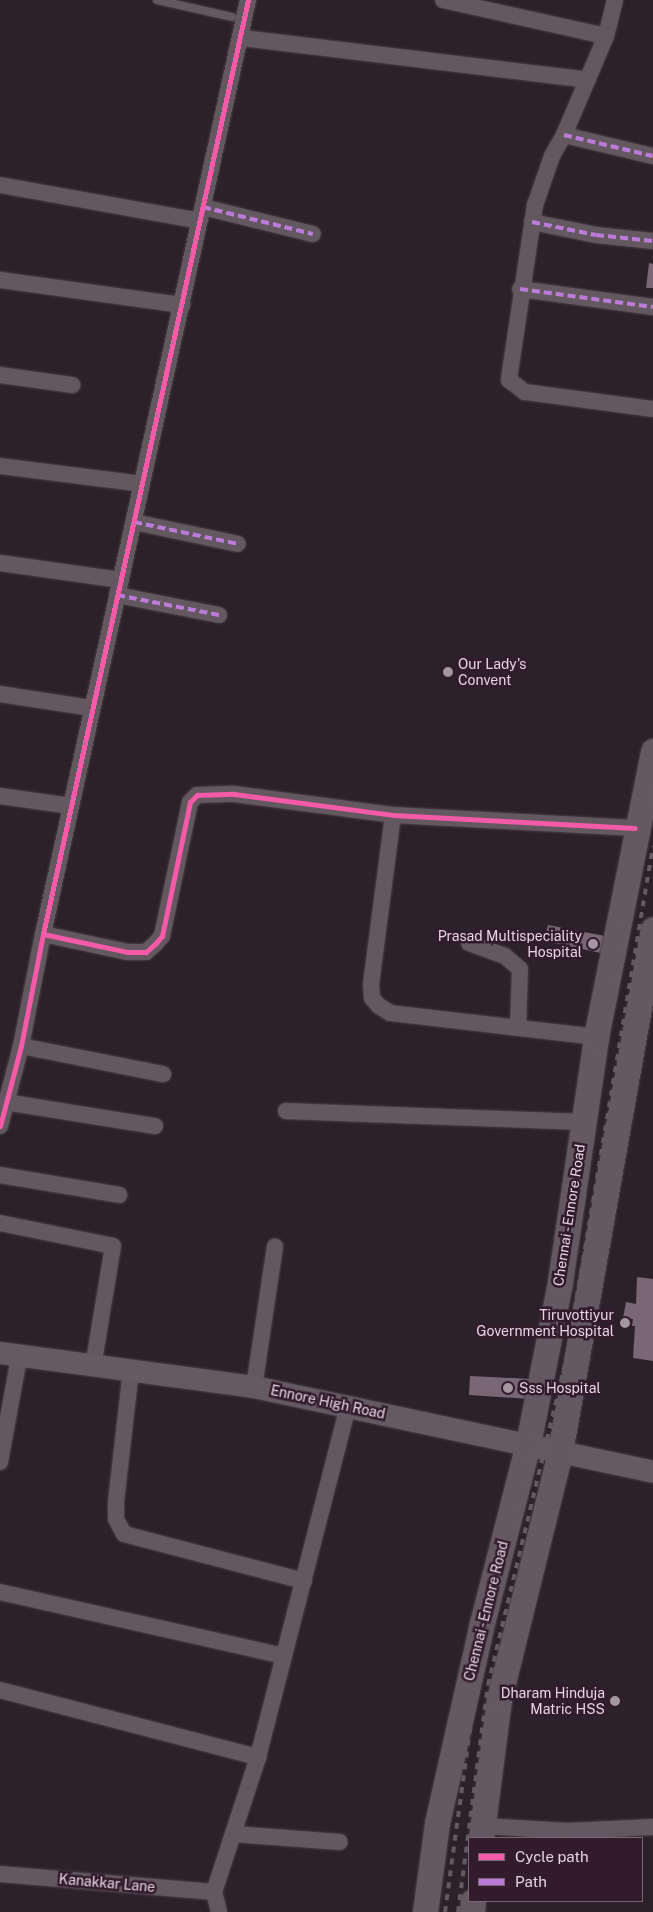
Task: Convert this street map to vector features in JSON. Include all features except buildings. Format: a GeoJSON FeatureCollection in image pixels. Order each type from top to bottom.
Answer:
{"type":"FeatureCollection","features":[{"type":"Feature","properties":{"kind":"main road","name":"Chennai - Ennore Road"},"geometry":{"type":"LineString","coordinates":[[425,1912],[439,1814],[480,1627],[528,1444],[560,1282],[596,1037],[635,828],[653,751]]}},
{"type":"Feature","properties":{"kind":"main road"},"geometry":{"type":"LineString","coordinates":[[482,1832],[499,1699],[560,1452],[653,929]]}},
{"type":"Feature","properties":{"kind":"main road","name":"Ennore High Road"},"geometry":{"type":"LineString","coordinates":[[10,1355],[254,1387],[653,1472]]}},
{"type":"Feature","properties":{"kind":"street"},"geometry":{"type":"LineString","coordinates":[[0,1126],[21,1046],[42,934],[242,38],[248,0]]}},
{"type":"Feature","properties":{"kind":"street"},"geometry":{"type":"LineString","coordinates":[[444,0],[606,36]]}},
{"type":"Feature","properties":{"kind":"street"},"geometry":{"type":"LineString","coordinates":[[615,0],[606,36],[564,135],[552,156],[532,222],[520,289],[509,380],[525,392],[653,409]]}},
{"type":"Feature","properties":{"kind":"street"},"geometry":{"type":"LineString","coordinates":[[242,38],[587,80]]}},
{"type":"Feature","properties":{"kind":"street"},"geometry":{"type":"LineString","coordinates":[[564,135],[653,156]]}},
{"type":"Feature","properties":{"kind":"street"},"geometry":{"type":"LineString","coordinates":[[0,185],[202,214],[313,234]]}},
{"type":"Feature","properties":{"kind":"street"},"geometry":{"type":"LineString","coordinates":[[532,222],[596,235],[653,241]]}},
{"type":"Feature","properties":{"kind":"street"},"geometry":{"type":"LineString","coordinates":[[0,280],[182,305]]}},
{"type":"Feature","properties":{"kind":"street"},"geometry":{"type":"LineString","coordinates":[[520,289],[653,307]]}},
{"type":"Feature","properties":{"kind":"street"},"geometry":{"type":"LineString","coordinates":[[0,375],[72,385]]}},
{"type":"Feature","properties":{"kind":"street"},"geometry":{"type":"LineString","coordinates":[[0,466],[142,484]]}},
{"type":"Feature","properties":{"kind":"street"},"geometry":{"type":"LineString","coordinates":[[134,522],[238,544]]}},
{"type":"Feature","properties":{"kind":"street"},"geometry":{"type":"LineString","coordinates":[[0,563],[119,587],[219,615]]}},
{"type":"Feature","properties":{"kind":"street"},"geometry":{"type":"LineString","coordinates":[[0,694],[92,708]]}},
{"type":"Feature","properties":{"kind":"street"},"geometry":{"type":"LineString","coordinates":[[42,934],[128,952],[146,952],[155,944],[162,936],[190,802],[197,796],[234,794],[393,815],[635,828]]}},
{"type":"Feature","properties":{"kind":"street"},"geometry":{"type":"LineString","coordinates":[[0,796],[71,806]]}},
{"type":"Feature","properties":{"kind":"street"},"geometry":{"type":"LineString","coordinates":[[393,815],[372,998],[390,1013],[596,1037]]}},
{"type":"Feature","properties":{"kind":"street"},"geometry":{"type":"LineString","coordinates":[[469,942],[505,956],[520,969],[518,1028]]}},
{"type":"Feature","properties":{"kind":"street"},"geometry":{"type":"LineString","coordinates":[[21,1046],[163,1074]]}},
{"type":"Feature","properties":{"kind":"street"},"geometry":{"type":"LineString","coordinates":[[5,1102],[155,1126]]}},
{"type":"Feature","properties":{"kind":"street"},"geometry":{"type":"LineString","coordinates":[[286,1110],[583,1122]]}},
{"type":"Feature","properties":{"kind":"street"},"geometry":{"type":"LineString","coordinates":[[0,1175],[119,1195]]}},
{"type":"Feature","properties":{"kind":"street"},"geometry":{"type":"LineString","coordinates":[[0,1222],[114,1246],[92,1367]]}},
{"type":"Feature","properties":{"kind":"street"},"geometry":{"type":"LineString","coordinates":[[254,1387],[275,1247]]}},
{"type":"Feature","properties":{"kind":"street"},"geometry":{"type":"LineString","coordinates":[[0,1462],[10,1355]]}},
{"type":"Feature","properties":{"kind":"street"},"geometry":{"type":"LineString","coordinates":[[132,1370],[116,1501],[116,1519],[124,1534],[304,1581]]}},
{"type":"Feature","properties":{"kind":"street"},"geometry":{"type":"LineString","coordinates":[[219,1912],[214,1892],[258,1757],[348,1407]]}},
{"type":"Feature","properties":{"kind":"street"},"geometry":{"type":"LineString","coordinates":[[0,1592],[284,1656]]}},
{"type":"Feature","properties":{"kind":"street"},"geometry":{"type":"LineString","coordinates":[[0,1690],[258,1757]]}},
{"type":"Feature","properties":{"kind":"street"},"geometry":{"type":"LineString","coordinates":[[482,1832],[568,1831],[653,1827]]}},
{"type":"Feature","properties":{"kind":"street"},"geometry":{"type":"LineString","coordinates":[[233,1834],[340,1842]]}},
{"type":"Feature","properties":{"kind":"street","name":"Kanakkar Lane"},"geometry":{"type":"LineString","coordinates":[[0,1874],[214,1892]]}},
{"type":"Feature","properties":{"kind":"lane"},"geometry":{"type":"LineString","coordinates":[[157,0],[232,17]]}},
{"type":"Feature","properties":{"kind":"railway"},"geometry":{"type":"LineString","coordinates":[[445,1912],[476,1685],[555,1354],[629,883],[653,789]]}},
{"type":"Feature","properties":{"kind":"railway"},"geometry":{"type":"LineString","coordinates":[[458,1912],[488,1685],[567,1356],[653,846]]}},
{"type":"Feature","properties":{"kind":"marked path"},"geometry":{"type":"LineString","coordinates":[[564,135],[653,156]]}},
{"type":"Feature","properties":{"kind":"marked path"},"geometry":{"type":"LineString","coordinates":[[203,207],[313,234]]}},
{"type":"Feature","properties":{"kind":"marked path"},"geometry":{"type":"LineString","coordinates":[[532,222],[596,235],[653,241]]}},
{"type":"Feature","properties":{"kind":"marked path"},"geometry":{"type":"LineString","coordinates":[[520,289],[653,307]]}},
{"type":"Feature","properties":{"kind":"marked path"},"geometry":{"type":"LineString","coordinates":[[134,522],[238,544]]}},
{"type":"Feature","properties":{"kind":"marked path"},"geometry":{"type":"LineString","coordinates":[[117,595],[219,615]]}},
{"type":"Feature","properties":{"kind":"cycle path"},"geometry":{"type":"LineString","coordinates":[[0,1126],[21,1046],[43,934],[248,0]]}},
{"type":"Feature","properties":{"kind":"cycle path"},"geometry":{"type":"LineString","coordinates":[[43,934],[128,952],[146,952],[155,944],[162,936],[190,802],[197,795],[234,794],[393,815],[635,828]]}},
{"type":"Feature","properties":{"kind":"place","name":"Our Lady's Convent"},"geometry":{"type":"Point","coordinates":[448,672]}},
{"type":"Feature","properties":{"kind":"place","name":"Prasad Multispeciality Hospital"},"geometry":{"type":"Point","coordinates":[593,944]}},
{"type":"Feature","properties":{"kind":"place","name":"Tiruvottiyur Government Hospital"},"geometry":{"type":"Point","coordinates":[625,1323]}},
{"type":"Feature","properties":{"kind":"place","name":"Sss Hospital"},"geometry":{"type":"Point","coordinates":[508,1388]}},
{"type":"Feature","properties":{"kind":"place","name":"Dharam Hinduja Matric HSS"},"geometry":{"type":"Point","coordinates":[615,1701]}}]}
